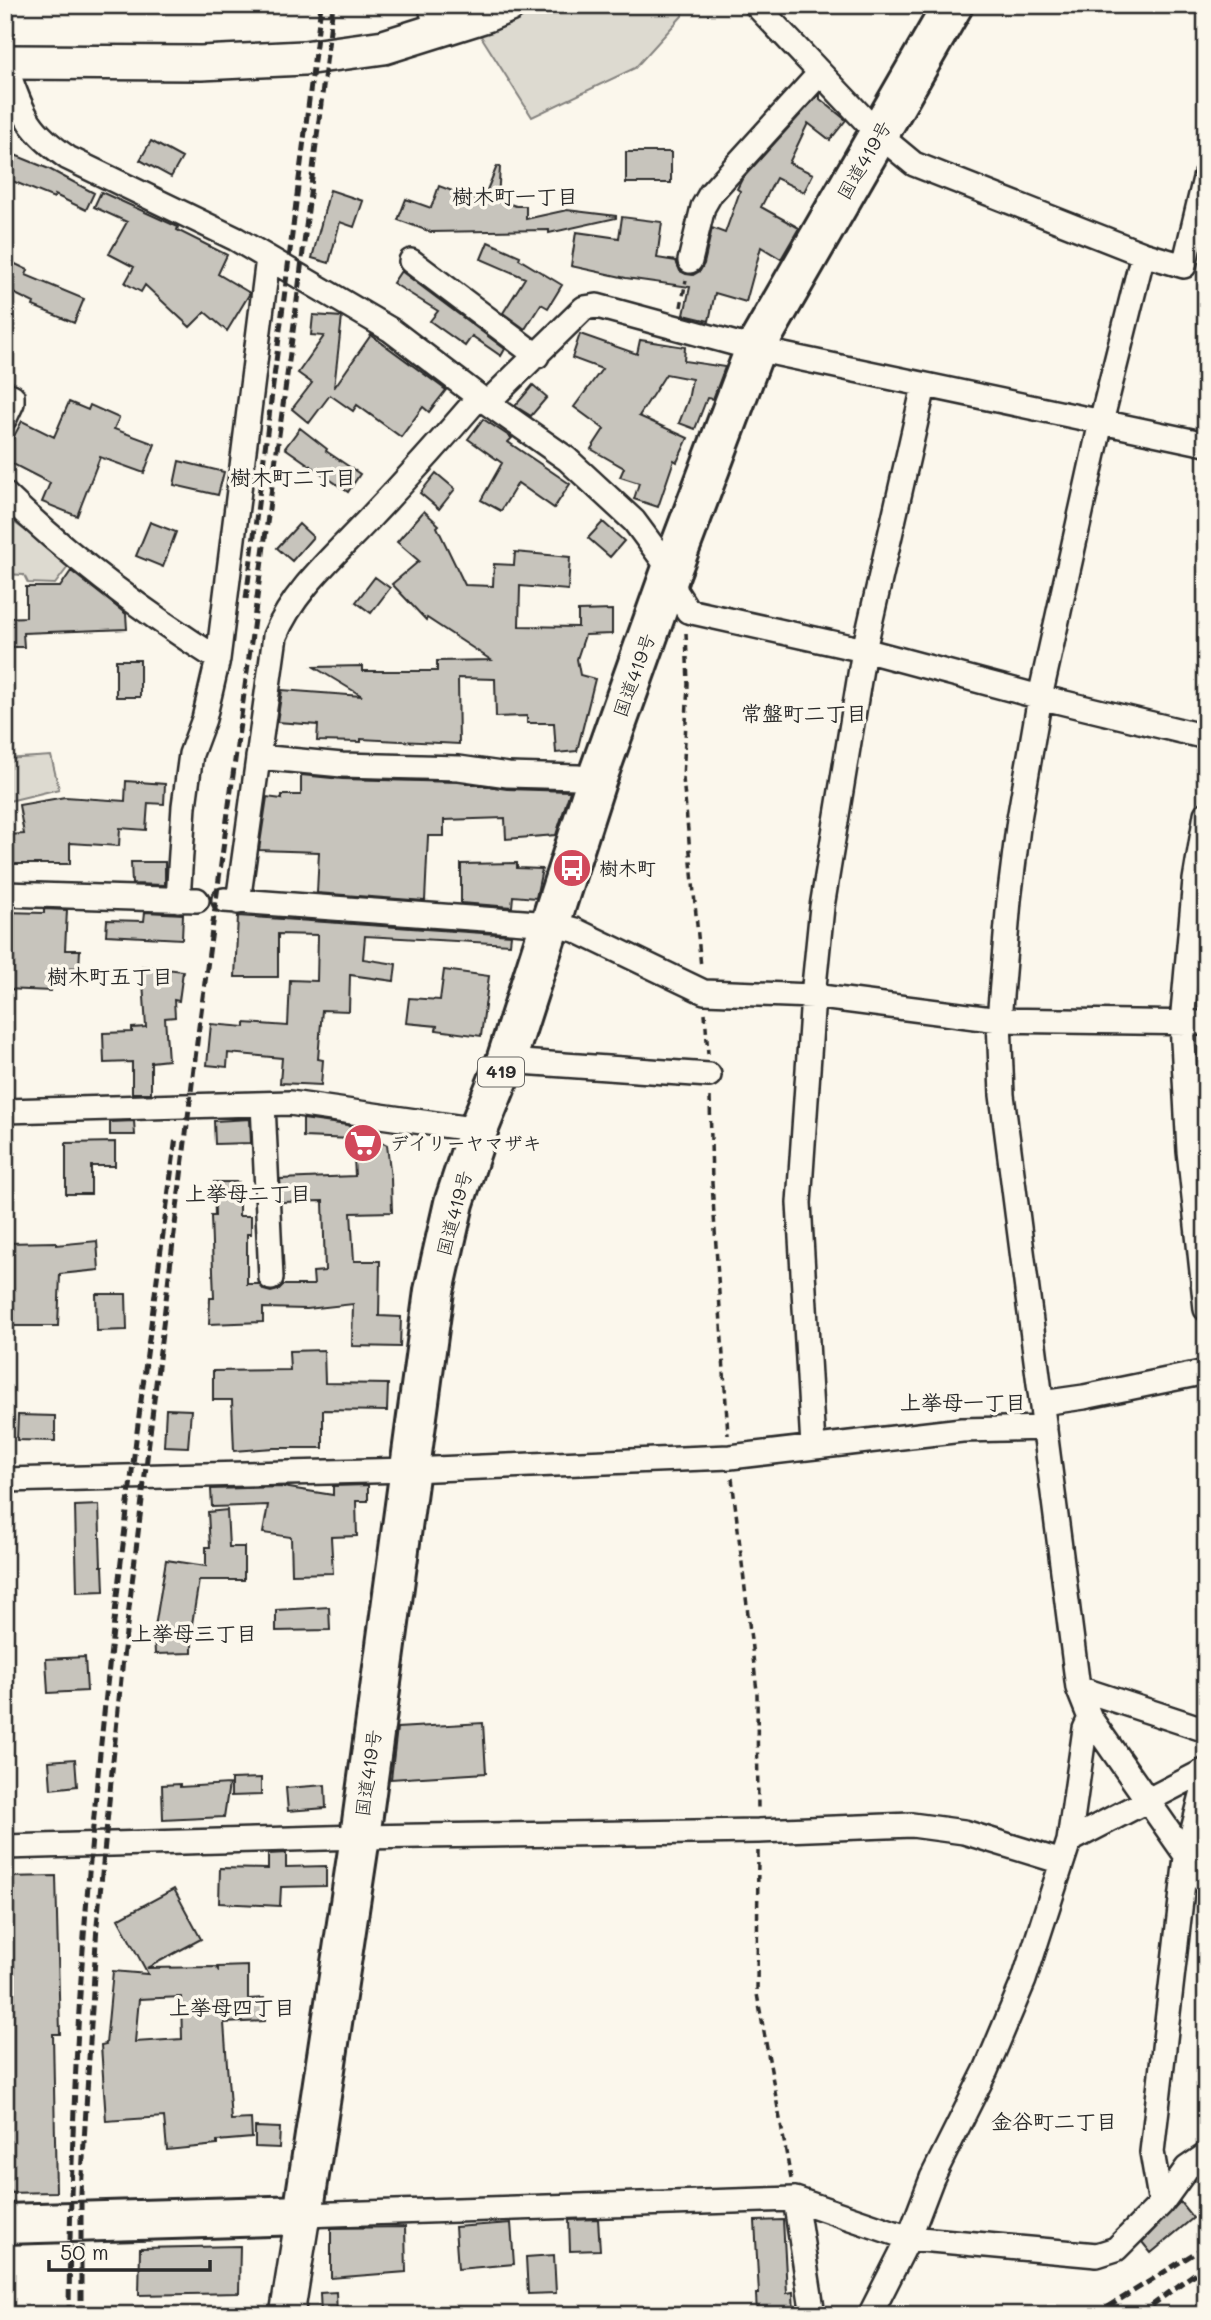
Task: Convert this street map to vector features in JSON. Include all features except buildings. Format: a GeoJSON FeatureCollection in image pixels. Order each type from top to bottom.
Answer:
{"type":"FeatureCollection","features":[{"type":"Feature","properties":{"kind":"highway","name":"国道419号"},"geometry":{"type":"LineString","coordinates":[[303,2215],[360,1837],[434,1291],[454,1203],[478,1130],[506,1061],[596,781],[671,571],[755,349],[953,5]]}},
{"type":"Feature","properties":{"kind":"highway"},"geometry":{"type":"LineString","coordinates":[[5,2224],[303,2215]]}},
{"type":"Feature","properties":{"kind":"street"},"geometry":{"type":"LineString","coordinates":[[509,5],[434,18],[384,47],[268,61],[5,63],[26,120],[44,141],[68,158],[173,207],[268,258],[391,330],[483,400],[567,458],[634,521],[671,571],[676,592],[688,611],[864,650],[1206,737]]}},
{"type":"Feature","properties":{"kind":"street"},"geometry":{"type":"LineString","coordinates":[[756,5],[879,135],[919,167],[937,171],[1143,254],[1184,267],[1206,174]]}},
{"type":"Feature","properties":{"kind":"street"},"geometry":{"type":"LineString","coordinates":[[690,261],[703,207],[711,193],[820,73]]}},
{"type":"Feature","properties":{"kind":"street"},"geometry":{"type":"LineString","coordinates":[[1143,254],[1101,422],[1041,697],[1010,887],[999,1020],[1002,1095],[1078,1688],[1090,1718],[1206,1884]]}},
{"type":"Feature","properties":{"kind":"street"},"geometry":{"type":"LineString","coordinates":[[5,894],[188,900],[184,806],[191,754],[204,719],[218,659],[268,258]]}},
{"type":"Feature","properties":{"kind":"street"},"geometry":{"type":"LineString","coordinates":[[411,261],[537,356]]}},
{"type":"Feature","properties":{"kind":"street"},"geometry":{"type":"LineString","coordinates":[[1206,444],[755,349],[597,306],[584,309],[537,356],[483,400],[305,588],[282,619],[275,636],[258,757],[231,901],[551,924],[575,930],[704,992],[813,996],[999,1020],[1206,1023]]}},
{"type":"Feature","properties":{"kind":"street"},"geometry":{"type":"LineString","coordinates":[[813,1446],[799,1203],[822,907],[864,650],[924,386]]}},
{"type":"Feature","properties":{"kind":"street"},"geometry":{"type":"LineString","coordinates":[[5,393],[12,396],[12,403],[5,418]]}},
{"type":"Feature","properties":{"kind":"street"},"geometry":{"type":"LineString","coordinates":[[5,494],[86,566],[155,619],[218,659]]}},
{"type":"Feature","properties":{"kind":"street"},"geometry":{"type":"LineString","coordinates":[[258,757],[342,765],[459,768],[508,775],[578,777],[596,781]]}},
{"type":"Feature","properties":{"kind":"street"},"geometry":{"type":"LineString","coordinates":[[1206,814],[1195,880],[1182,1023],[1189,1151],[1206,1309]]}},
{"type":"Feature","properties":{"kind":"street"},"geometry":{"type":"LineString","coordinates":[[506,1061],[709,1075]]}},
{"type":"Feature","properties":{"kind":"street"},"geometry":{"type":"LineString","coordinates":[[5,1111],[290,1103],[478,1130]]}},
{"type":"Feature","properties":{"kind":"street"},"geometry":{"type":"LineString","coordinates":[[263,1104],[271,1278]]}},
{"type":"Feature","properties":{"kind":"street"},"geometry":{"type":"LineString","coordinates":[[1042,1403],[1206,1372]]}},
{"type":"Feature","properties":{"kind":"street"},"geometry":{"type":"LineString","coordinates":[[5,1480],[410,1470],[730,1457],[962,1430],[1045,1428]]}},
{"type":"Feature","properties":{"kind":"street"},"geometry":{"type":"LineString","coordinates":[[1078,1688],[1206,1730]]}},
{"type":"Feature","properties":{"kind":"street"},"geometry":{"type":"LineString","coordinates":[[870,2315],[909,2238],[932,2178],[986,2070],[1024,1980],[1065,1851],[1085,1729],[1090,1718]]}},
{"type":"Feature","properties":{"kind":"street"},"geometry":{"type":"LineString","coordinates":[[5,1847],[360,1837],[758,1831],[912,1825],[1065,1851],[1147,1800],[1206,1770]]}},
{"type":"Feature","properties":{"kind":"street"},"geometry":{"type":"LineString","coordinates":[[1161,2204],[1152,2152],[1186,1857],[1206,1779]]}},
{"type":"Feature","properties":{"kind":"street"},"geometry":{"type":"LineString","coordinates":[[287,2315],[303,2215],[795,2199],[909,2238],[1097,2255],[1116,2249],[1161,2204],[1187,2168],[1206,2155]]}},
{"type":"Feature","properties":{"kind":"street"},"geometry":{"type":"LineString","coordinates":[[795,2199],[813,2315]]}},
{"type":"Feature","properties":{"kind":"path"},"geometry":{"type":"LineString","coordinates":[[677,328],[690,261]]}},
{"type":"Feature","properties":{"kind":"path"},"geometry":{"type":"LineString","coordinates":[[688,611],[688,684],[683,778],[704,992],[712,1183],[730,1457],[757,1691],[757,1994],[795,2199]]}},
{"type":"Feature","properties":{"kind":"shaded area"},"geometry":{"type":"Polygon","coordinates":[[[539,5],[683,5],[682,16],[635,68],[532,117],[479,33],[539,5]]]}},
{"type":"Feature","properties":{"kind":"shaded area"},"geometry":{"type":"Polygon","coordinates":[[[5,516],[71,563],[55,584],[28,583],[24,575],[5,574],[5,516]]]}},
{"type":"Feature","properties":{"kind":"shaded area"},"geometry":{"type":"Polygon","coordinates":[[[51,756],[59,789],[5,802],[5,759],[51,756]]]}},
{"type":"Feature","properties":{"kind":"railway"},"geometry":{"type":"LineString","coordinates":[[246,599],[321,5]]}},
{"type":"Feature","properties":{"kind":"railway"},"geometry":{"type":"LineString","coordinates":[[81,2315],[81,2192],[97,1925],[123,1658],[198,1034],[296,309],[333,5]]}},
{"type":"Feature","properties":{"kind":"railway"},"geometry":{"type":"LineString","coordinates":[[69,2315],[76,2070],[93,1824],[125,1529],[176,1137]]}},
{"type":"Feature","properties":{"kind":"railway"},"geometry":{"type":"LineString","coordinates":[[1095,2315],[1206,2246]]}},
{"type":"Feature","properties":{"kind":"railway"},"geometry":{"type":"LineString","coordinates":[[1139,2315],[1206,2265]]}},
{"type":"Feature","properties":{"kind":"place","name":"樹木町"},"geometry":{"type":"Point","coordinates":[572,868]}},
{"type":"Feature","properties":{"kind":"place","name":"デイリーヤマザキ"},"geometry":{"type":"Point","coordinates":[363,1143]}},
{"type":"Feature","properties":{"kind":"district","name":"樹木町一丁目"},"geometry":{"type":"Point","coordinates":[515,197]}},
{"type":"Feature","properties":{"kind":"district","name":"樹木町二丁目"},"geometry":{"type":"Point","coordinates":[293,478]}},
{"type":"Feature","properties":{"kind":"district","name":"常盤町二丁目"},"geometry":{"type":"Point","coordinates":[804,714]}},
{"type":"Feature","properties":{"kind":"district","name":"樹木町五丁目"},"geometry":{"type":"Point","coordinates":[110,977]}},
{"type":"Feature","properties":{"kind":"district","name":"上挙母二丁目"},"geometry":{"type":"Point","coordinates":[248,1194]}},
{"type":"Feature","properties":{"kind":"district","name":"上挙母一丁目"},"geometry":{"type":"Point","coordinates":[963,1403]}},
{"type":"Feature","properties":{"kind":"district","name":"上挙母三丁目"},"geometry":{"type":"Point","coordinates":[194,1634]}},
{"type":"Feature","properties":{"kind":"district","name":"上挙母四丁目"},"geometry":{"type":"Point","coordinates":[232,2008]}},
{"type":"Feature","properties":{"kind":"district","name":"金谷町二丁目"},"geometry":{"type":"Point","coordinates":[1054,2122]}}]}
